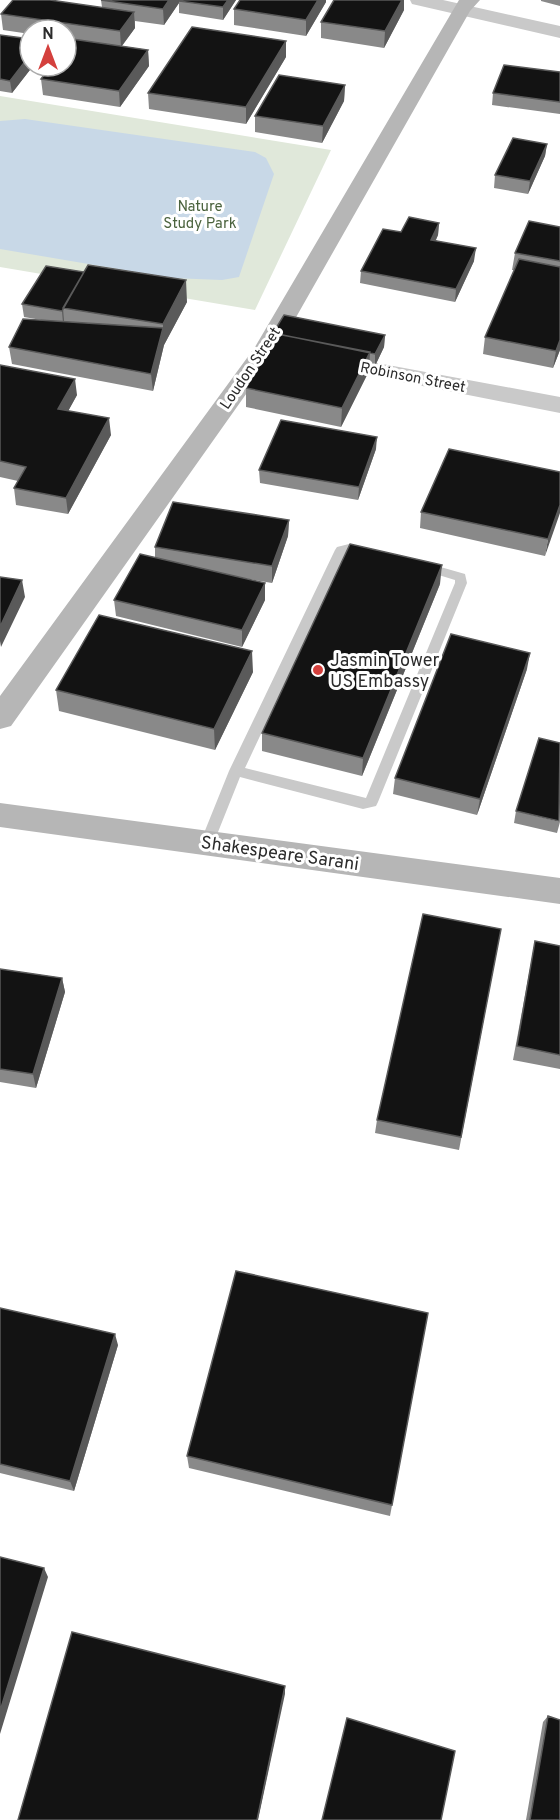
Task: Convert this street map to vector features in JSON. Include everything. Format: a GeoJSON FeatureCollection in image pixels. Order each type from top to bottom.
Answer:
{"type":"FeatureCollection","features":[{"type":"Feature","properties":{"kind":"main road","name":"Loudon Street"},"geometry":{"type":"LineString","coordinates":[[0,718],[288,353],[466,4]]}},
{"type":"Feature","properties":{"kind":"main road","name":"Shakespeare Sarani"},"geometry":{"type":"LineString","coordinates":[[0,816],[560,891]]}},
{"type":"Feature","properties":{"kind":"street"},"geometry":{"type":"LineString","coordinates":[[419,0],[466,4],[560,32]]}},
{"type":"Feature","properties":{"kind":"street","name":"Robinson Street"},"geometry":{"type":"LineString","coordinates":[[288,353],[560,405]]}},
{"type":"Feature","properties":{"kind":"lane"},"geometry":{"type":"LineString","coordinates":[[207,843],[236,771],[341,550],[349,548],[381,556]]}},
{"type":"Feature","properties":{"kind":"lane"},"geometry":{"type":"LineString","coordinates":[[236,771],[363,804],[371,802],[461,583],[461,577],[454,574],[412,563]]}},
{"type":"Feature","properties":{"kind":"green space","name":"Nature Study Park"},"geometry":{"type":"Polygon","coordinates":[[[0,96],[331,150],[255,310],[0,267],[0,96]]]}},
{"type":"Feature","properties":{"kind":"water","name":"Nature Study Park"},"geometry":{"type":"Polygon","coordinates":[[[25,119],[255,152],[266,158],[274,174],[239,277],[222,280],[171,278],[0,249],[0,121],[25,119]]]}},
{"type":"Feature","properties":{"kind":"building"},"geometry":{"type":"Polygon","coordinates":[[[13,0],[50,0],[134,12],[120,31],[78,25],[78,18],[29,18],[1,14],[13,0]]]}},
{"type":"Feature","properties":{"kind":"building"},"geometry":{"type":"Polygon","coordinates":[[[101,0],[169,0],[163,9],[101,0]]]}},
{"type":"Feature","properties":{"kind":"building"},"geometry":{"type":"Polygon","coordinates":[[[180,0],[228,0],[223,7],[180,0]]]}},
{"type":"Feature","properties":{"kind":"building"},"geometry":{"type":"Polygon","coordinates":[[[240,0],[318,0],[306,20],[234,9],[240,0]]]}},
{"type":"Feature","properties":{"kind":"building"},"geometry":{"type":"Polygon","coordinates":[[[334,0],[402,0],[385,31],[321,22],[334,0]]]}},
{"type":"Feature","properties":{"kind":"building"},"geometry":{"type":"Polygon","coordinates":[[[192,27],[286,41],[246,107],[148,93],[192,27]]]}},
{"type":"Feature","properties":{"kind":"building"},"geometry":{"type":"Polygon","coordinates":[[[0,35],[18,37],[18,71],[10,81],[0,79],[0,35]]]}},
{"type":"Feature","properties":{"kind":"building"},"geometry":{"type":"Polygon","coordinates":[[[78,40],[148,50],[119,91],[41,79],[78,78],[78,40]]]}},
{"type":"Feature","properties":{"kind":"building"},"geometry":{"type":"Polygon","coordinates":[[[504,65],[560,72],[560,102],[493,93],[504,65]]]}},
{"type":"Feature","properties":{"kind":"building"},"geometry":{"type":"Polygon","coordinates":[[[279,75],[345,85],[323,126],[255,116],[279,75]]]}},
{"type":"Feature","properties":{"kind":"building"},"geometry":{"type":"Polygon","coordinates":[[[513,138],[547,144],[530,181],[495,175],[513,138]]]}},
{"type":"Feature","properties":{"kind":"building"},"geometry":{"type":"Polygon","coordinates":[[[409,217],[439,223],[431,240],[476,248],[456,289],[361,271],[383,229],[401,232],[409,217]]]}},
{"type":"Feature","properties":{"kind":"building"},"geometry":{"type":"Polygon","coordinates":[[[529,221],[560,227],[560,261],[515,253],[529,221]]]}},
{"type":"Feature","properties":{"kind":"building"},"geometry":{"type":"Polygon","coordinates":[[[519,259],[560,267],[560,340],[556,351],[485,337],[519,259]]]}},
{"type":"Feature","properties":{"kind":"building"},"geometry":{"type":"Polygon","coordinates":[[[88,265],[186,280],[163,324],[63,308],[88,265]]]}},
{"type":"Feature","properties":{"kind":"building"},"geometry":{"type":"Polygon","coordinates":[[[46,266],[84,272],[62,311],[22,304],[46,266]]]}},
{"type":"Feature","properties":{"kind":"building"},"geometry":{"type":"Polygon","coordinates":[[[284,315],[385,335],[375,354],[273,333],[284,315]]]}},
{"type":"Feature","properties":{"kind":"building"},"geometry":{"type":"Polygon","coordinates":[[[23,319],[163,328],[151,374],[9,347],[23,319]]]}},
{"type":"Feature","properties":{"kind":"building"},"geometry":{"type":"Polygon","coordinates":[[[277,334],[370,352],[342,408],[246,388],[277,334]]]}},
{"type":"Feature","properties":{"kind":"building"},"geometry":{"type":"Polygon","coordinates":[[[0,365],[75,379],[58,409],[109,418],[66,498],[14,488],[26,467],[0,461],[0,365]]]}},
{"type":"Feature","properties":{"kind":"building"},"geometry":{"type":"Polygon","coordinates":[[[281,420],[377,437],[359,487],[259,470],[281,420]]]}},
{"type":"Feature","properties":{"kind":"building"},"geometry":{"type":"Polygon","coordinates":[[[449,449],[560,472],[560,505],[548,539],[421,512],[449,449]]]}},
{"type":"Feature","properties":{"kind":"building"},"geometry":{"type":"Polygon","coordinates":[[[173,502],[289,520],[272,566],[155,547],[173,502]]]}},
{"type":"Feature","properties":{"kind":"building"},"geometry":{"type":"Polygon","coordinates":[[[350,544],[442,565],[363,758],[262,733],[350,544]]]}},
{"type":"Feature","properties":{"kind":"building"},"geometry":{"type":"Polygon","coordinates":[[[140,554],[265,583],[242,630],[114,600],[140,554]]]}},
{"type":"Feature","properties":{"kind":"building"},"geometry":{"type":"Polygon","coordinates":[[[0,577],[22,580],[0,627],[0,577]]]}},
{"type":"Feature","properties":{"kind":"building"},"geometry":{"type":"Polygon","coordinates":[[[99,615],[252,651],[214,729],[56,690],[99,615]]]}},
{"type":"Feature","properties":{"kind":"building"},"geometry":{"type":"Polygon","coordinates":[[[451,634],[530,653],[480,799],[395,778],[451,634]]]}},
{"type":"Feature","properties":{"kind":"building"},"geometry":{"type":"Polygon","coordinates":[[[539,738],[560,743],[559,821],[516,811],[539,738]]]}},
{"type":"Feature","properties":{"kind":"building"},"geometry":{"type":"Polygon","coordinates":[[[423,914],[501,929],[461,1137],[377,1120],[423,914]]]}},
{"type":"Feature","properties":{"kind":"building"},"geometry":{"type":"Polygon","coordinates":[[[535,941],[560,946],[560,1055],[517,1046],[535,941]]]}},
{"type":"Feature","properties":{"kind":"building"},"geometry":{"type":"Polygon","coordinates":[[[0,969],[62,978],[33,1074],[0,1069],[0,969]]]}},
{"type":"Feature","properties":{"kind":"building"},"geometry":{"type":"Polygon","coordinates":[[[236,1271],[428,1313],[392,1505],[187,1456],[236,1271]]]}},
{"type":"Feature","properties":{"kind":"building"},"geometry":{"type":"Polygon","coordinates":[[[0,1308],[115,1334],[70,1481],[0,1464],[0,1308]]]}},
{"type":"Feature","properties":{"kind":"building"},"geometry":{"type":"Polygon","coordinates":[[[0,1557],[44,1568],[0,1711],[0,1557]]]}},
{"type":"Feature","properties":{"kind":"building"},"geometry":{"type":"Polygon","coordinates":[[[72,1632],[285,1686],[257,1820],[18,1820],[72,1632]]]}},
{"type":"Feature","properties":{"kind":"building"},"geometry":{"type":"Polygon","coordinates":[[[548,1716],[560,1720],[560,1820],[530,1820],[548,1716]]]}},
{"type":"Feature","properties":{"kind":"building"},"geometry":{"type":"Polygon","coordinates":[[[347,1718],[455,1751],[441,1820],[322,1820],[347,1718]]]}},
{"type":"Feature","properties":{"kind":"place","name":"Jasmin Tower US Embassy"},"geometry":{"type":"Point","coordinates":[318,670]}}]}
